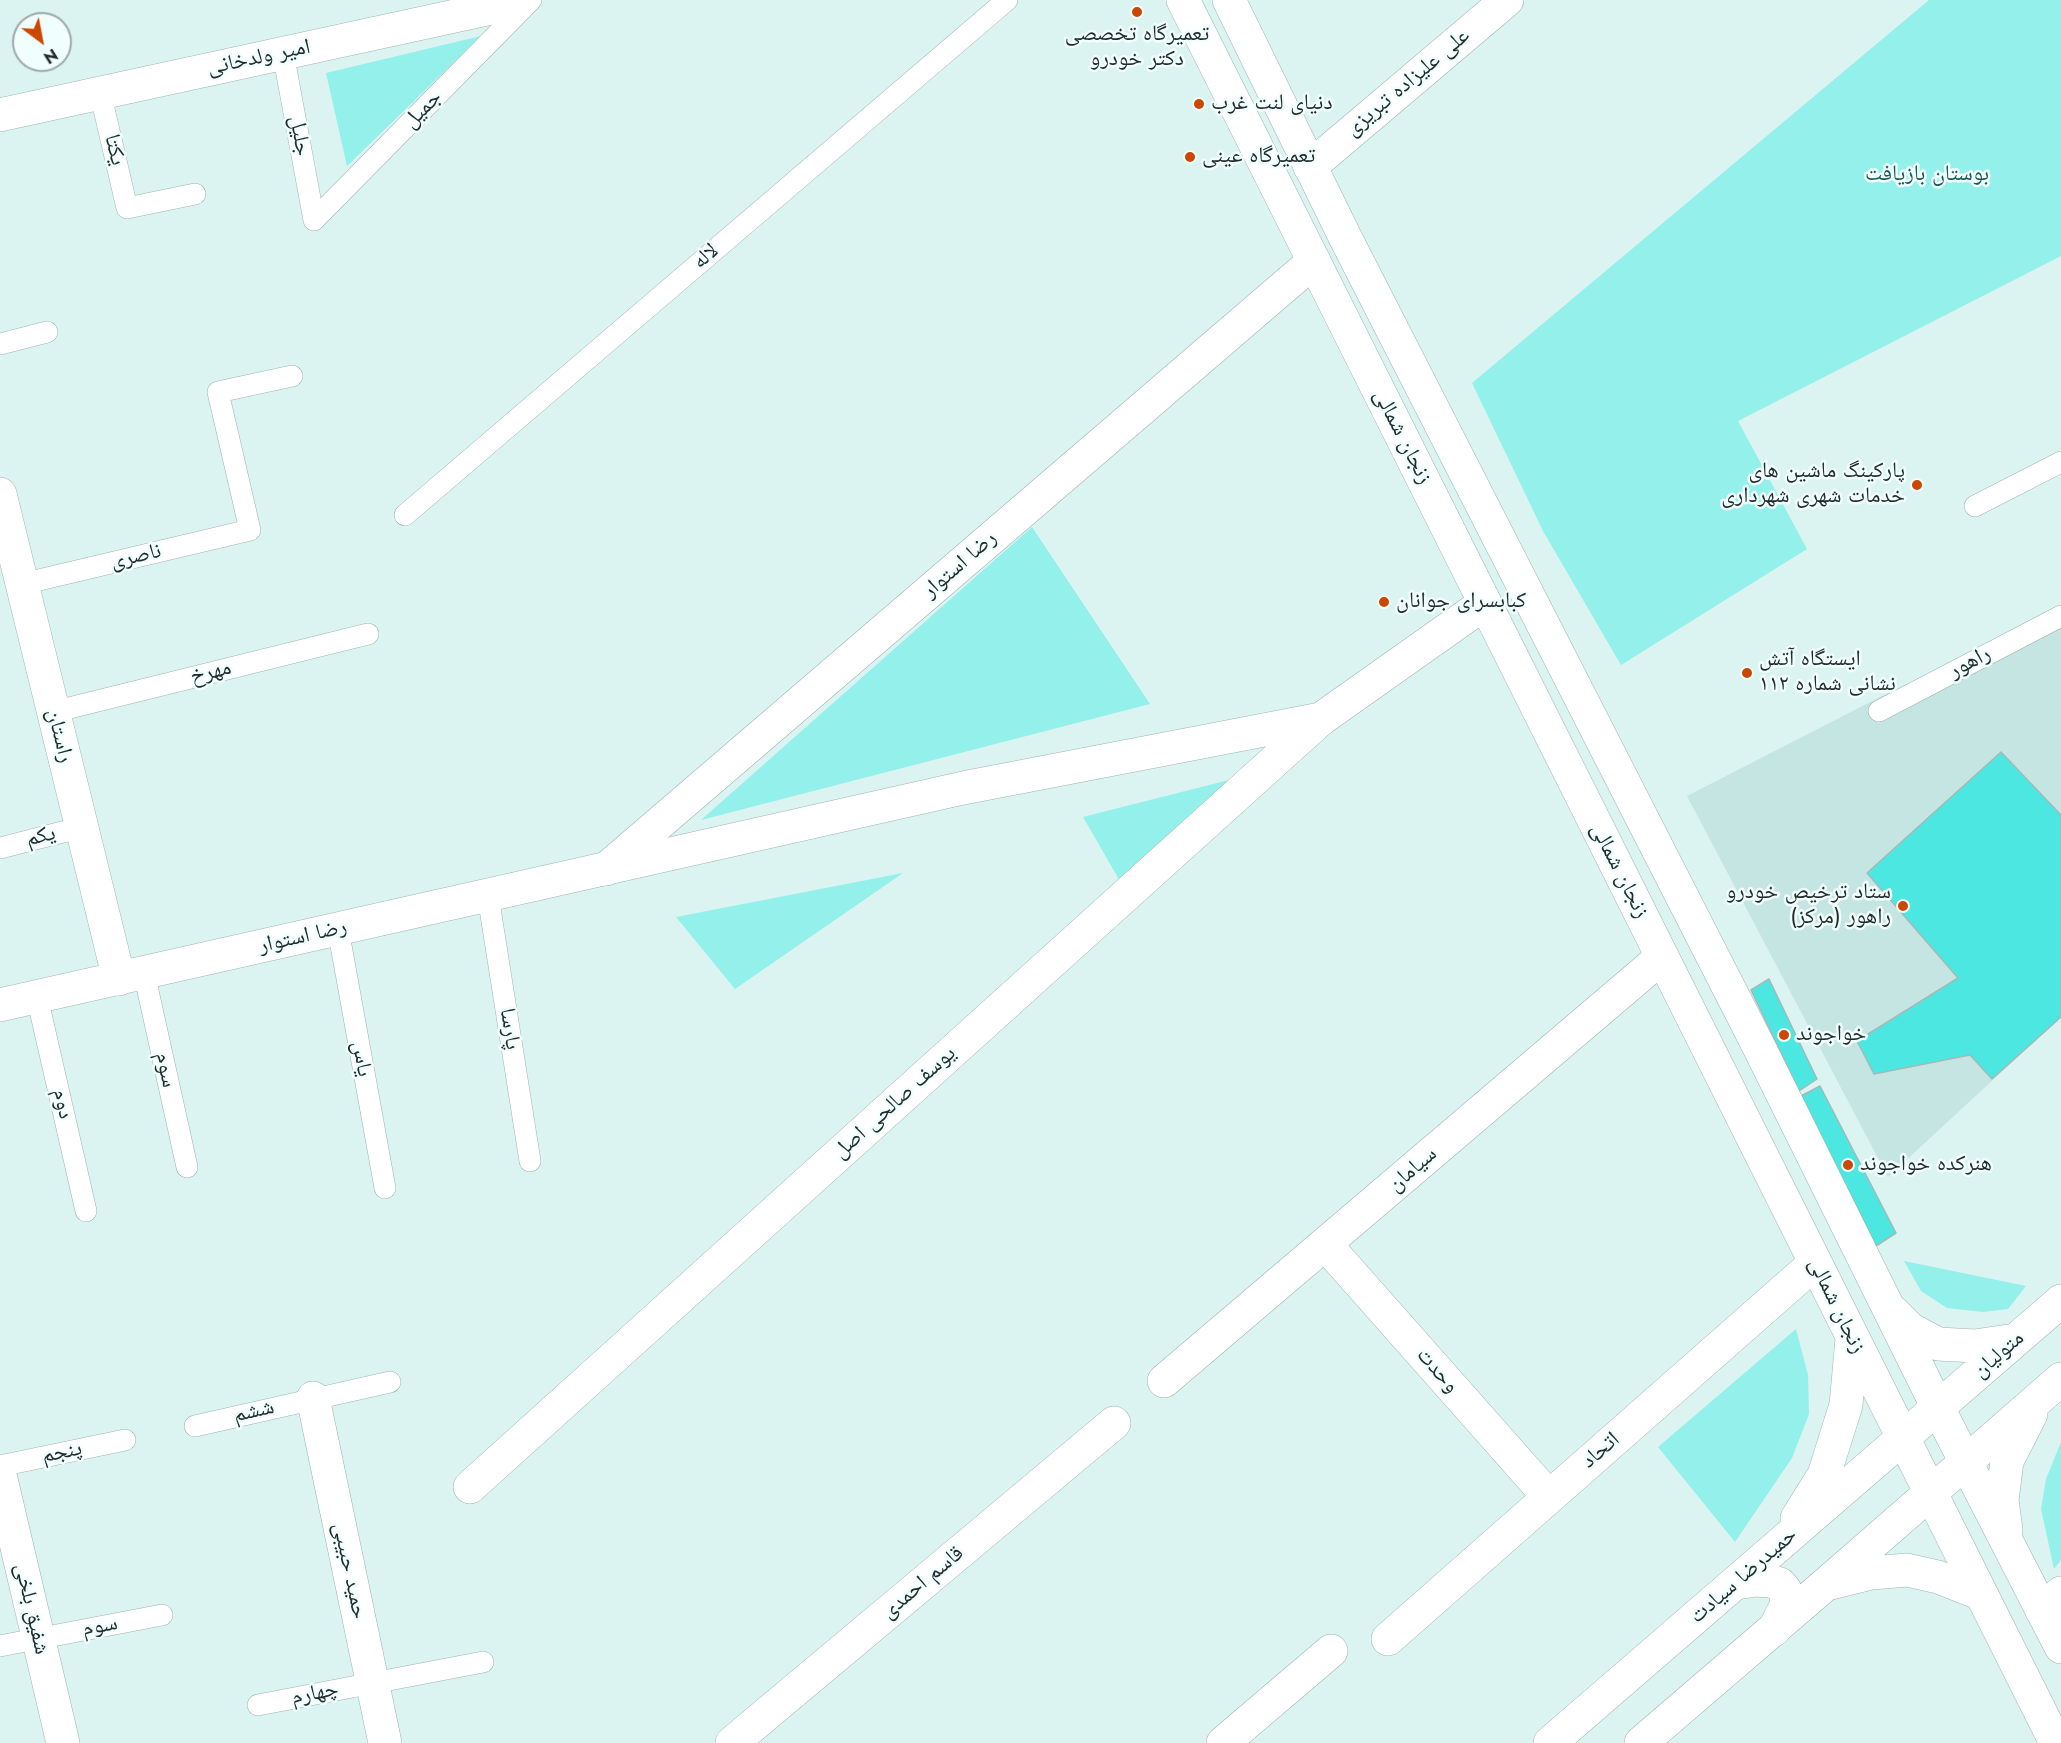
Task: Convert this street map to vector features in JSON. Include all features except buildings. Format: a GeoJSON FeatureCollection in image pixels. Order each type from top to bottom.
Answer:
{"type":"FeatureCollection","features":[{"type":"Feature","properties":{"kind":"street","name":"امیر ولدخانی"},"geometry":{"type":"LineString","coordinates":[[0,115],[501,6],[518,0]]}},
{"type":"Feature","properties":{"kind":"street","name":"زنجان شمالی"},"geometry":{"type":"LineString","coordinates":[[1183,0],[1929,1494],[2056,1743]]}},
{"type":"Feature","properties":{"kind":"street","name":"زنجان شمالی"},"geometry":{"type":"LineString","coordinates":[[1229,0],[1345,237],[1759,1047],[1965,1463],[2007,1544],[2052,1602],[2061,1647]]}},
{"type":"Feature","properties":{"kind":"street","name":"علی علیزاده تبریزی"},"geometry":{"type":"LineString","coordinates":[[1278,190],[1310,167],[1507,0]]}},
{"type":"Feature","properties":{"kind":"street","name":"رضا استوار"},"geometry":{"type":"LineString","coordinates":[[606,869],[1314,261],[1345,237]]}},
{"type":"Feature","properties":{"kind":"street","name":"راستان"},"geometry":{"type":"LineString","coordinates":[[0,494],[11,587],[53,712],[82,827],[132,976]]}},
{"type":"Feature","properties":{"kind":"street","name":"رضا استوار"},"geometry":{"type":"LineString","coordinates":[[0,1005],[963,788],[1321,719],[1485,603]]}},
{"type":"Feature","properties":{"kind":"street","name":"یوسف صالحی اصل"},"geometry":{"type":"LineString","coordinates":[[470,1487],[1321,719]]}},
{"type":"Feature","properties":{"kind":"street","name":"سیامان"},"geometry":{"type":"LineString","coordinates":[[1164,1381],[1662,957]]}},
{"type":"Feature","properties":{"kind":"street","name":"وحدت"},"geometry":{"type":"LineString","coordinates":[[1326,1245],[1549,1497]]}},
{"type":"Feature","properties":{"kind":"street","name":"اتحاد"},"geometry":{"type":"LineString","coordinates":[[1388,1640],[1815,1263]]}},
{"type":"Feature","properties":{"kind":"street","name":"متولیان"},"geometry":{"type":"LineString","coordinates":[[1938,1408],[2061,1301]]}},
{"type":"Feature","properties":{"kind":"street"},"geometry":{"type":"LineString","coordinates":[[1887,1306],[1910,1329],[1938,1344],[1975,1346],[2015,1340]]}},
{"type":"Feature","properties":{"kind":"street"},"geometry":{"type":"LineString","coordinates":[[1781,1544],[1824,1475],[1846,1405],[1852,1339]]}},
{"type":"Feature","properties":{"kind":"street"},"geometry":{"type":"LineString","coordinates":[[1641,1743],[1774,1630],[2050,1388]]}},
{"type":"Feature","properties":{"kind":"street"},"geometry":{"type":"LineString","coordinates":[[2007,1544],[2002,1500],[2007,1461],[2050,1388]]}},
{"type":"Feature","properties":{"kind":"street","name":"حمید حبیبی"},"geometry":{"type":"LineString","coordinates":[[313,1398],[385,1743]]}},
{"type":"Feature","properties":{"kind":"street","name":"حمیدرضا سیادت"},"geometry":{"type":"LineString","coordinates":[[1550,1743],[1938,1408]]}},
{"type":"Feature","properties":{"kind":"street","name":"قاسم احمدی"},"geometry":{"type":"LineString","coordinates":[[732,1743],[1114,1423]]}},
{"type":"Feature","properties":{"kind":"street","name":"شفیق بلخی"},"geometry":{"type":"LineString","coordinates":[[0,1475],[63,1743]]}},
{"type":"Feature","properties":{"kind":"street"},"geometry":{"type":"LineString","coordinates":[[1826,1584],[1871,1574],[1907,1570],[1938,1577],[1979,1593]]}},
{"type":"Feature","properties":{"kind":"street"},"geometry":{"type":"LineString","coordinates":[[1736,1583],[1756,1580],[1770,1581],[1780,1584],[1785,1590],[1787,1604],[1774,1630]]}},
{"type":"Feature","properties":{"kind":"street"},"geometry":{"type":"LineString","coordinates":[[1223,1743],[1331,1651]]}},
{"type":"Feature","properties":{"kind":"lane","name":"جمیل"},"geometry":{"type":"LineString","coordinates":[[314,220],[531,0]]}},
{"type":"Feature","properties":{"kind":"lane","name":"لاله"},"geometry":{"type":"LineString","coordinates":[[405,515],[1007,0]]}},
{"type":"Feature","properties":{"kind":"lane","name":"جلیل"},"geometry":{"type":"LineString","coordinates":[[283,53],[314,220]]}},
{"type":"Feature","properties":{"kind":"lane","name":"یکتا"},"geometry":{"type":"LineString","coordinates":[[100,92],[128,208],[195,194]]}},
{"type":"Feature","properties":{"kind":"lane"},"geometry":{"type":"LineString","coordinates":[[0,344],[47,332]]}},
{"type":"Feature","properties":{"kind":"lane","name":"ناصری"},"geometry":{"type":"LineString","coordinates":[[11,587],[250,530],[218,392],[292,376]]}},
{"type":"Feature","properties":{"kind":"lane"},"geometry":{"type":"LineString","coordinates":[[1976,506],[2061,462]]}},
{"type":"Feature","properties":{"kind":"lane","name":"راهور"},"geometry":{"type":"LineString","coordinates":[[1880,711],[2061,616]]}},
{"type":"Feature","properties":{"kind":"lane","name":"مهرخ"},"geometry":{"type":"LineString","coordinates":[[53,712],[368,634]]}},
{"type":"Feature","properties":{"kind":"lane","name":"یکم"},"geometry":{"type":"LineString","coordinates":[[0,848],[82,827]]}},
{"type":"Feature","properties":{"kind":"lane","name":"پارسا"},"geometry":{"type":"LineString","coordinates":[[488,896],[530,1161]]}},
{"type":"Feature","properties":{"kind":"lane","name":"یاس"},"geometry":{"type":"LineString","coordinates":[[338,929],[385,1188]]}},
{"type":"Feature","properties":{"kind":"lane","name":"سوم"},"geometry":{"type":"LineString","coordinates":[[132,976],[187,1167]]}},
{"type":"Feature","properties":{"kind":"lane","name":"دوم"},"geometry":{"type":"LineString","coordinates":[[37,997],[86,1211]]}},
{"type":"Feature","properties":{"kind":"lane"},"geometry":{"type":"LineString","coordinates":[[313,1398],[390,1382]]}},
{"type":"Feature","properties":{"kind":"lane","name":"ششم"},"geometry":{"type":"LineString","coordinates":[[195,1426],[313,1398]]}},
{"type":"Feature","properties":{"kind":"lane","name":"پنجم"},"geometry":{"type":"LineString","coordinates":[[0,1466],[125,1440]]}},
{"type":"Feature","properties":{"kind":"lane","name":"سوم"},"geometry":{"type":"LineString","coordinates":[[38,1638],[162,1615]]}},
{"type":"Feature","properties":{"kind":"lane"},"geometry":{"type":"LineString","coordinates":[[0,1646],[38,1638]]}},
{"type":"Feature","properties":{"kind":"lane"},"geometry":{"type":"LineString","coordinates":[[373,1683],[483,1662]]}},
{"type":"Feature","properties":{"kind":"lane","name":"چهارم"},"geometry":{"type":"LineString","coordinates":[[258,1705],[373,1683]]}},
{"type":"Feature","properties":{"kind":"shaded area","name":"ستاد ترخیص خودرو راهور (مرکز)"},"geometry":{"type":"Polygon","coordinates":[[[2061,613],[2061,1017],[1888,1177],[1687,796],[1882,696],[2061,613]]]}},
{"type":"Feature","properties":{"kind":"green space","name":"بوستان بازیافت"},"geometry":{"type":"Polygon","coordinates":[[[1929,0],[2061,0],[2061,256],[1738,421],[1807,549],[1621,665],[1543,531],[1472,383],[1929,0]]]}},
{"type":"Feature","properties":{"kind":"green space"},"geometry":{"type":"Polygon","coordinates":[[[481,36],[347,166],[326,73],[481,36]]]}},
{"type":"Feature","properties":{"kind":"green space"},"geometry":{"type":"Polygon","coordinates":[[[1032,527],[1150,704],[701,820],[1032,527]]]}},
{"type":"Feature","properties":{"kind":"green space"},"geometry":{"type":"Polygon","coordinates":[[[1229,780],[1121,883],[1083,817],[1229,780]]]}},
{"type":"Feature","properties":{"kind":"green space"},"geometry":{"type":"Polygon","coordinates":[[[903,873],[735,989],[676,917],[903,873]]]}},
{"type":"Feature","properties":{"kind":"green space"},"geometry":{"type":"Polygon","coordinates":[[[1904,1261],[2026,1286],[2008,1309],[1983,1312],[1947,1308],[1921,1291],[1904,1261]]]}},
{"type":"Feature","properties":{"kind":"green space"},"geometry":{"type":"Polygon","coordinates":[[[1796,1329],[1808,1375],[1809,1414],[1792,1458],[1735,1542],[1658,1447],[1796,1329]]]}},
{"type":"Feature","properties":{"kind":"green space"},"geometry":{"type":"Polygon","coordinates":[[[2061,1442],[2061,1560],[2054,1569],[2041,1509],[2046,1479],[2061,1442]]]}},
{"type":"Feature","properties":{"kind":"place","name":"تعمیرگاه تخصصی دکتر خودرو"},"geometry":{"type":"Point","coordinates":[1137,12]}},
{"type":"Feature","properties":{"kind":"place","name":"دنیای لنت غرب"},"geometry":{"type":"Point","coordinates":[1199,104]}},
{"type":"Feature","properties":{"kind":"place","name":"تعمیرگاه عینی"},"geometry":{"type":"Point","coordinates":[1190,157]}},
{"type":"Feature","properties":{"kind":"place","name":"پارکینگ ماشین های خدمات شهری شهرداری"},"geometry":{"type":"Point","coordinates":[1917,485]}},
{"type":"Feature","properties":{"kind":"place","name":"کبابسرای جوانان"},"geometry":{"type":"Point","coordinates":[1384,602]}},
{"type":"Feature","properties":{"kind":"place","name":"ایستگاه آتش نشانی شماره ۱۱۲"},"geometry":{"type":"Point","coordinates":[1747,673]}},
{"type":"Feature","properties":{"kind":"place","name":"ستاد ترخیص خودرو راهور (مرکز)"},"geometry":{"type":"Point","coordinates":[1903,906]}},
{"type":"Feature","properties":{"kind":"place","name":"خواجوند"},"geometry":{"type":"Point","coordinates":[1784,1035]}},
{"type":"Feature","properties":{"kind":"place","name":"هنرکده خواجوند"},"geometry":{"type":"Point","coordinates":[1848,1165]}}]}
